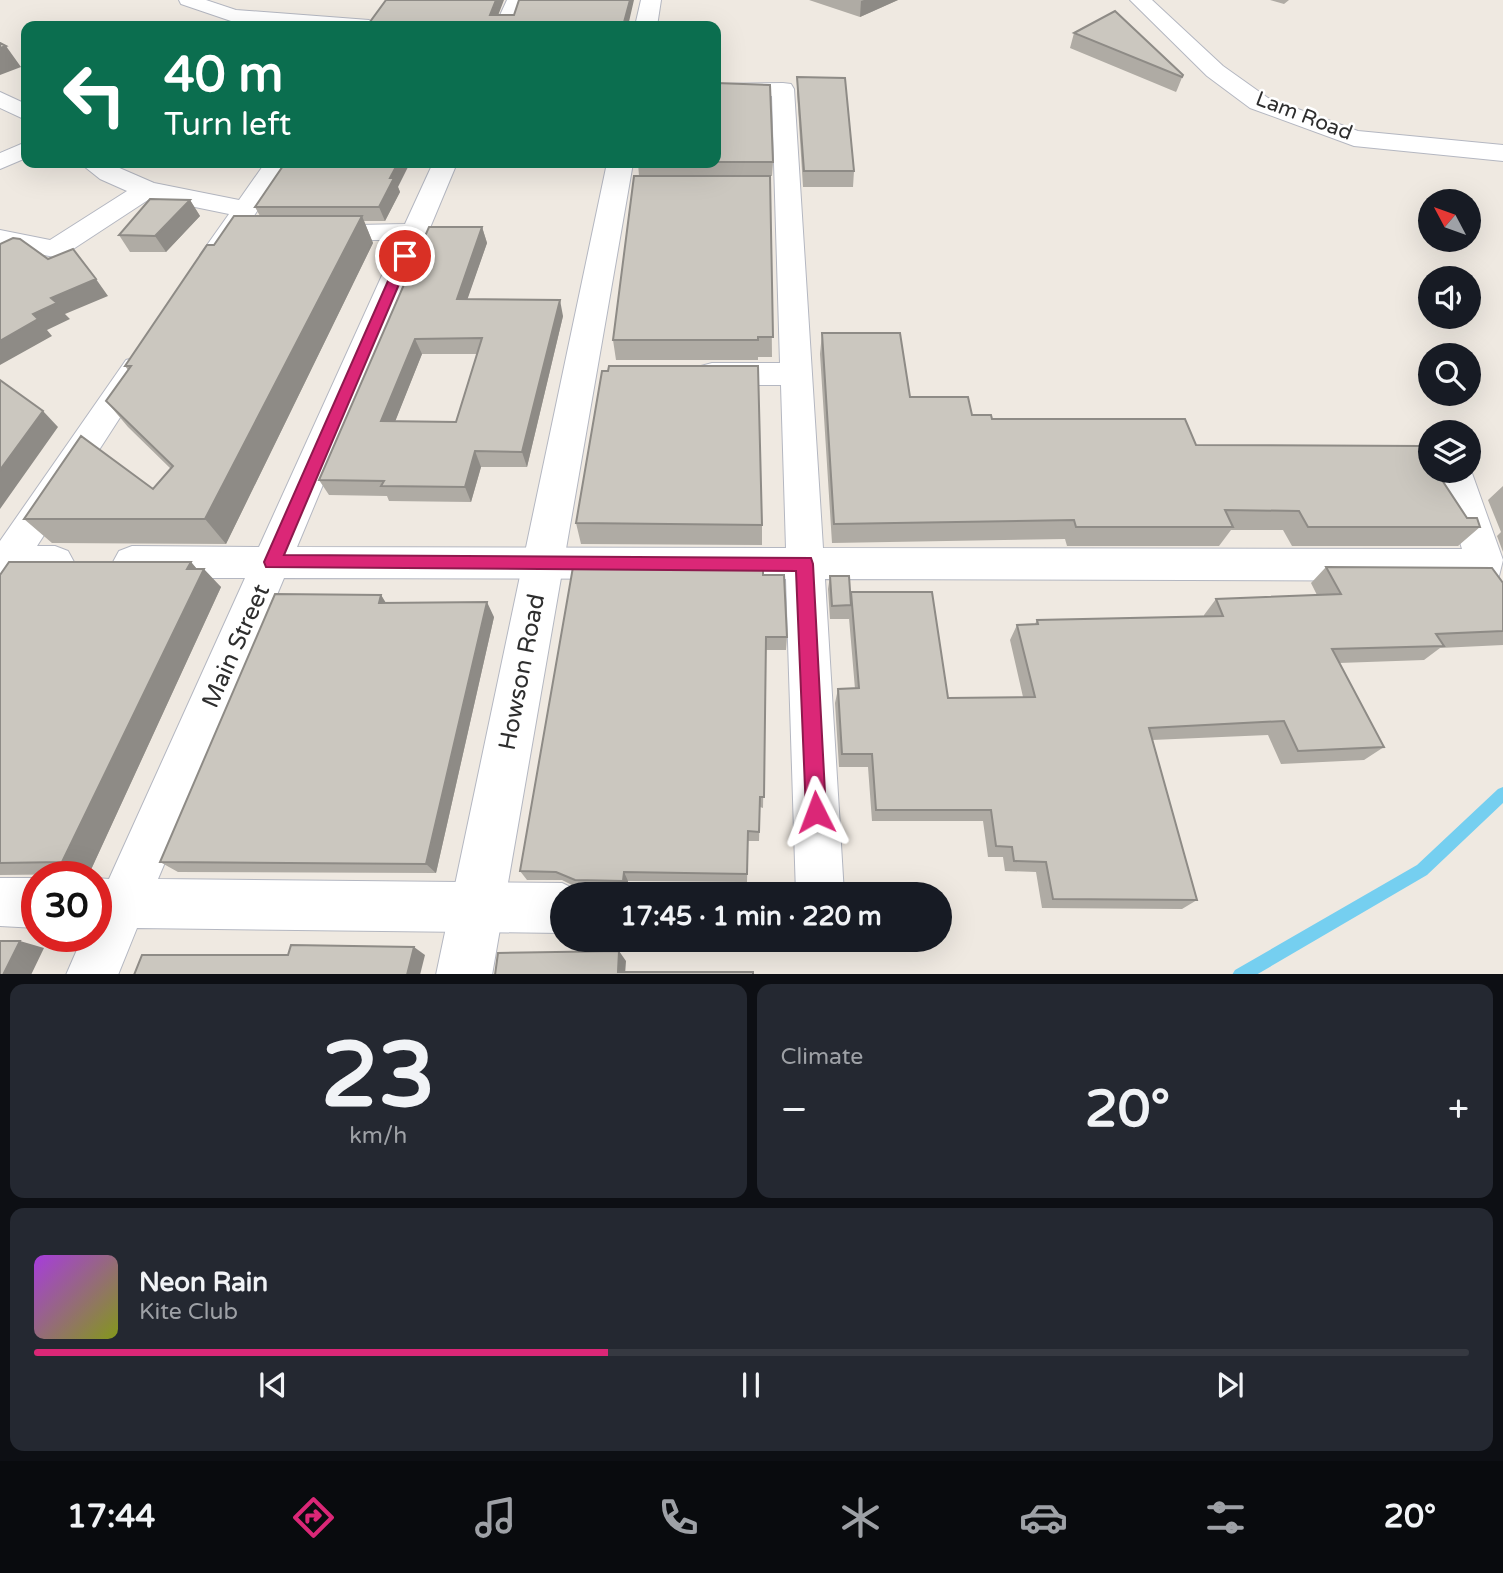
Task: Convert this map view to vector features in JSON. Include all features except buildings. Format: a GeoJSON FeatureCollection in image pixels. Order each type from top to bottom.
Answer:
{"type":"FeatureCollection","features":[{"type":"Feature","properties":{"kind":"street"},"geometry":{"type":"LineString","coordinates":[[188,0],[227,21]]}},
{"type":"Feature","properties":{"kind":"street"},"geometry":{"type":"LineString","coordinates":[[507,21],[516,0]]}},
{"type":"Feature","properties":{"kind":"street"},"geometry":{"type":"LineString","coordinates":[[647,21],[651,0]]}},
{"type":"Feature","properties":{"kind":"street","name":"Lam Road"},"geometry":{"type":"LineString","coordinates":[[1140,0],[1215,71],[1259,103],[1354,138],[1503,153]]}},
{"type":"Feature","properties":{"kind":"street"},"geometry":{"type":"LineString","coordinates":[[372,21],[380,9]]}},
{"type":"Feature","properties":{"kind":"street"},"geometry":{"type":"LineString","coordinates":[[721,90],[783,89],[775,186],[796,374],[819,882]]}},
{"type":"Feature","properties":{"kind":"street"},"geometry":{"type":"LineString","coordinates":[[0,99],[21,110]]}},
{"type":"Feature","properties":{"kind":"street"},"geometry":{"type":"LineString","coordinates":[[0,162],[21,152]]}},
{"type":"Feature","properties":{"kind":"street"},"geometry":{"type":"LineString","coordinates":[[99,168],[107,174],[244,225]]}},
{"type":"Feature","properties":{"kind":"street"},"geometry":{"type":"LineString","coordinates":[[198,277],[244,225],[274,168]]}},
{"type":"Feature","properties":{"kind":"street","name":"Main Street"},"geometry":{"type":"LineString","coordinates":[[112,899],[272,562],[443,168]]}},
{"type":"Feature","properties":{"kind":"street","name":"Howson Road"},"geometry":{"type":"LineString","coordinates":[[464,974],[543,564],[592,374],[626,178]]}},
{"type":"Feature","properties":{"kind":"street"},"geometry":{"type":"LineString","coordinates":[[0,238],[54,249],[147,189]]}},
{"type":"Feature","properties":{"kind":"street"},"geometry":{"type":"LineString","coordinates":[[299,232],[415,232]]}},
{"type":"Feature","properties":{"kind":"street"},"geometry":{"type":"LineString","coordinates":[[2,565],[155,342]]}},
{"type":"Feature","properties":{"kind":"street"},"geometry":{"type":"LineString","coordinates":[[683,374],[796,374]]}},
{"type":"Feature","properties":{"kind":"street"},"geometry":{"type":"LineString","coordinates":[[2,565],[90,562],[1486,565],[1460,483]]}},
{"type":"Feature","properties":{"kind":"street"},"geometry":{"type":"LineString","coordinates":[[0,902],[21,902]]}},
{"type":"Feature","properties":{"kind":"street"},"geometry":{"type":"LineString","coordinates":[[112,903],[550,908]]}},
{"type":"Feature","properties":{"kind":"street","name":"Main Street"},"geometry":{"type":"LineString","coordinates":[[92,974],[98,952]]}},
{"type":"Feature","properties":{"kind":"waterway"},"geometry":{"type":"LineString","coordinates":[[1242,974],[1422,870],[1503,794]]}},
{"type":"Feature","properties":{"kind":"route"},"geometry":{"type":"LineString","coordinates":[[405,256],[272,562],[804,564],[816,812]]}}]}
